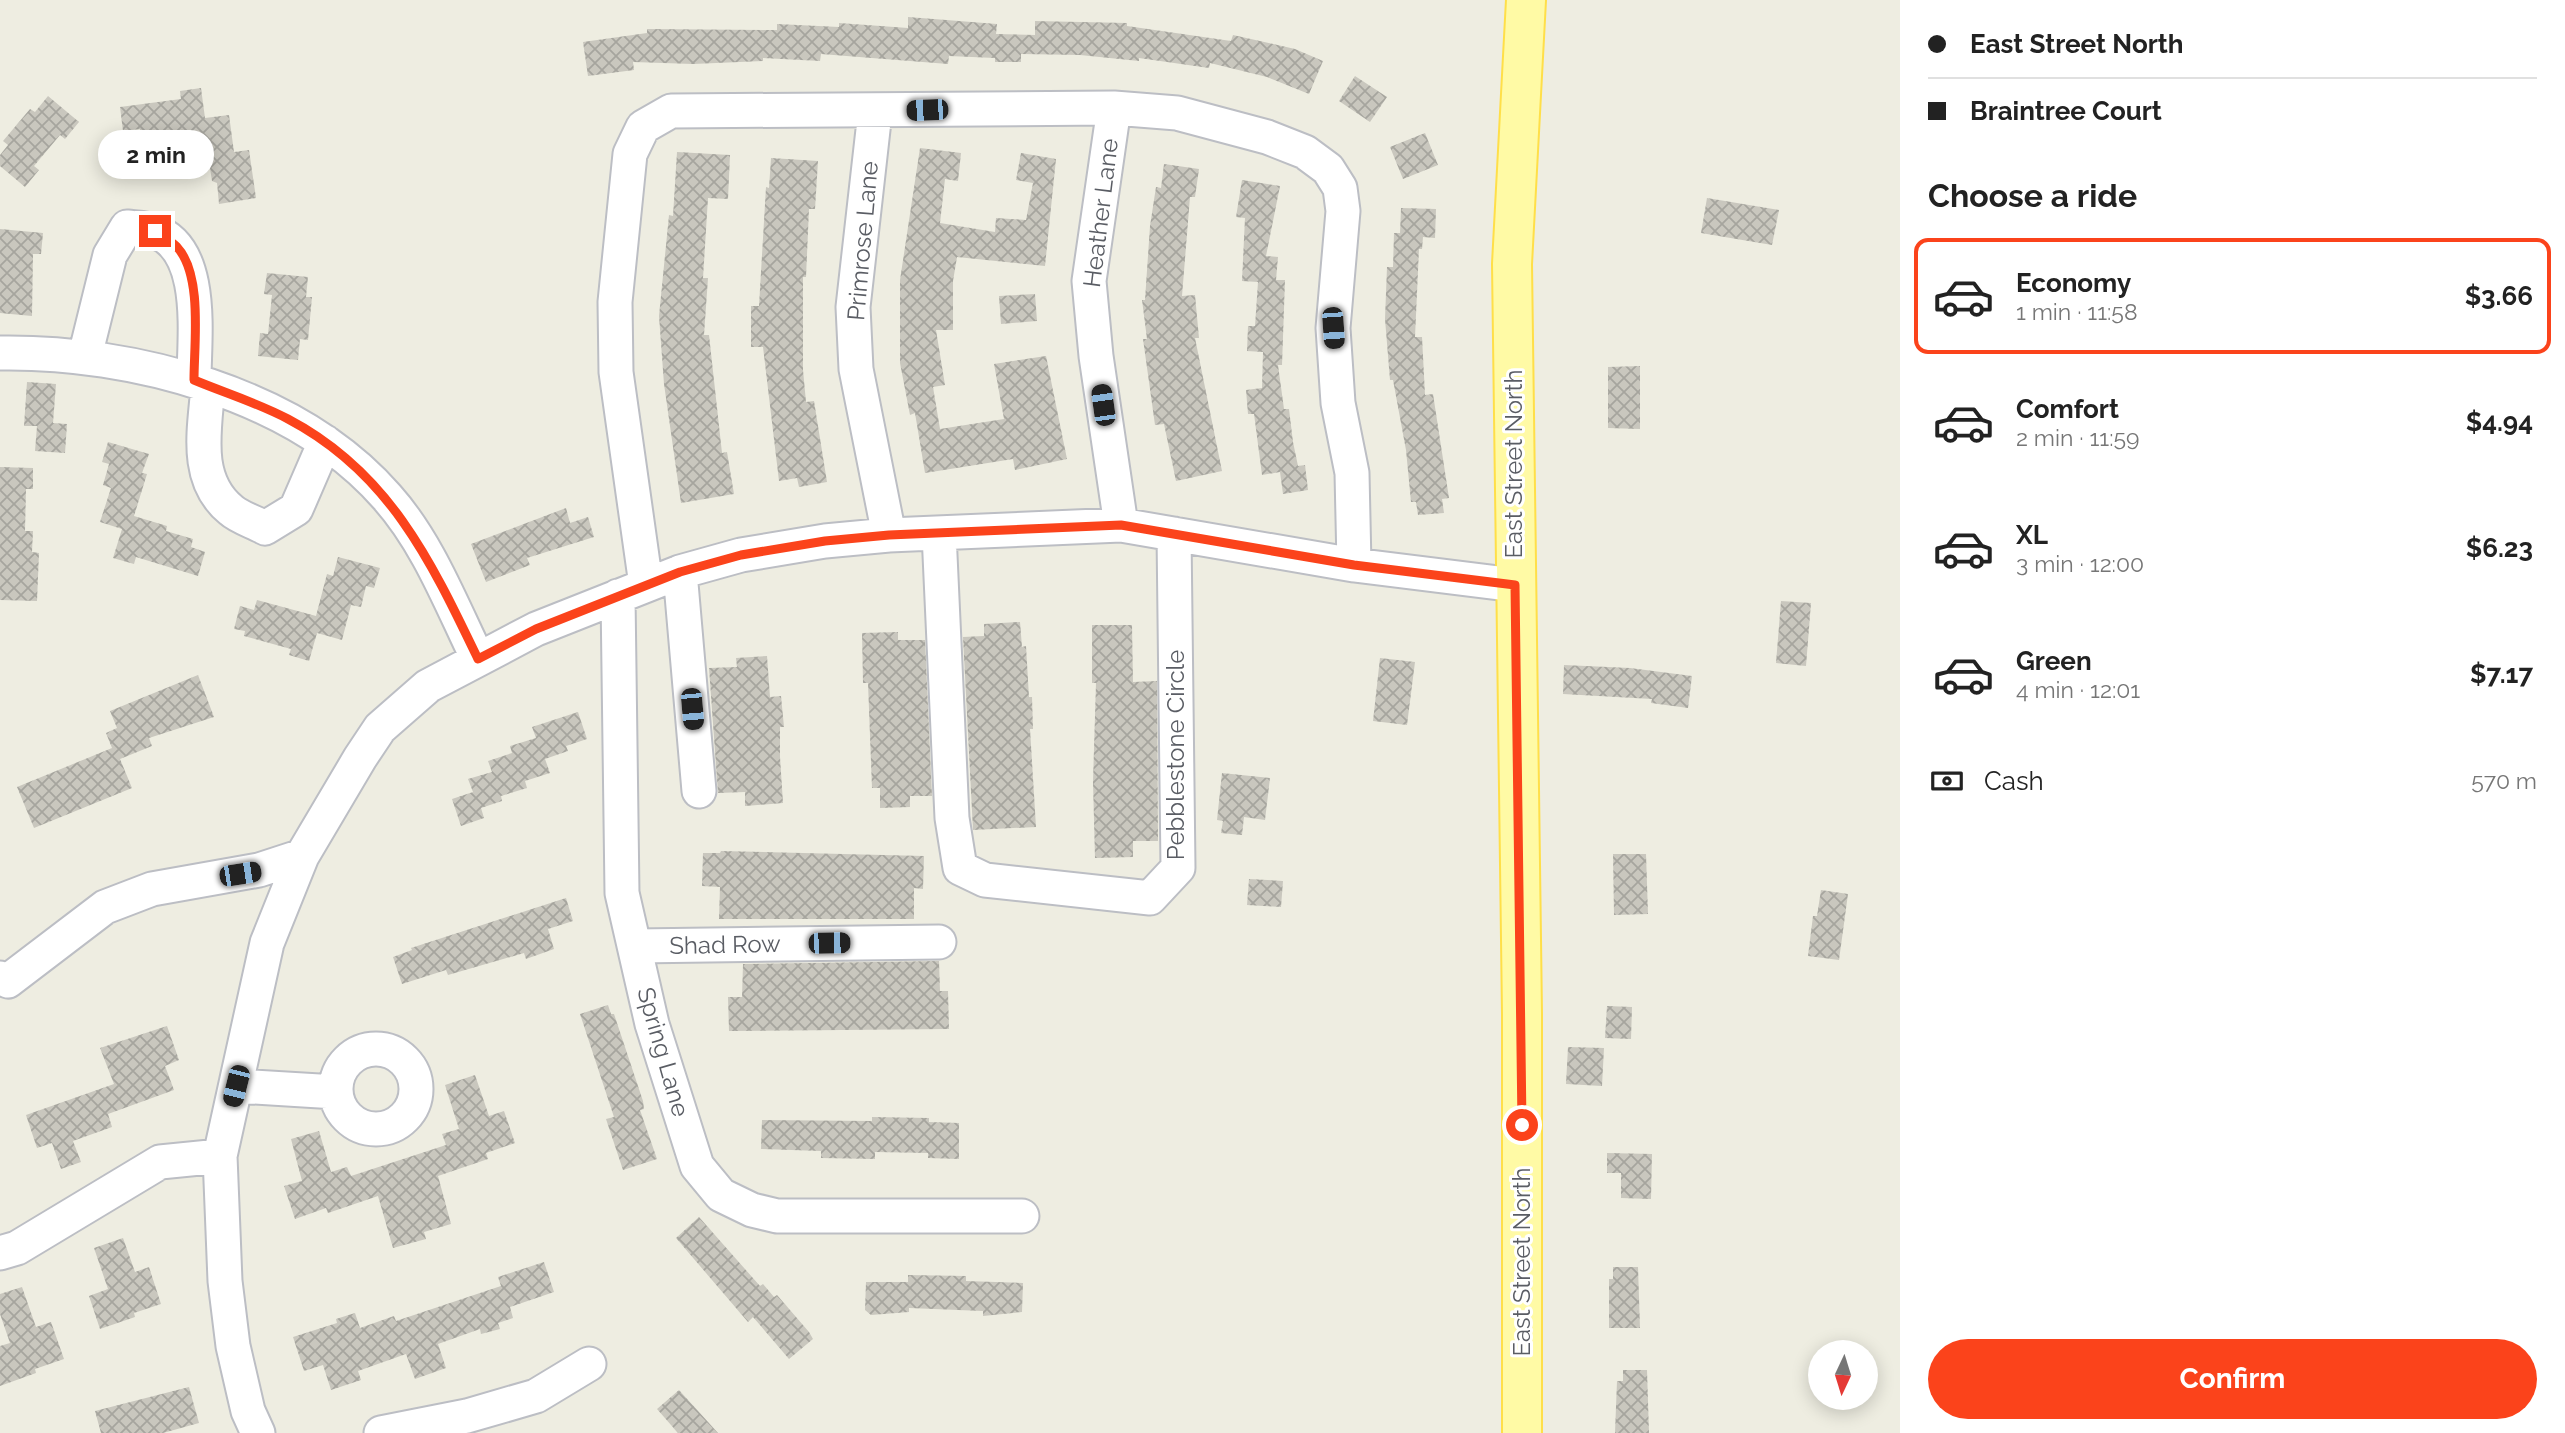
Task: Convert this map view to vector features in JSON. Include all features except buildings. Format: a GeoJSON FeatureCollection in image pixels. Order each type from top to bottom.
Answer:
{"type":"FeatureCollection","features":[{"type":"Feature","properties":{"kind":"main road","name":"East Street North"},"geometry":{"type":"LineString","coordinates":[[1522,1433],[1522,1014],[1512,264],[1525,0]]}},
{"type":"Feature","properties":{"kind":"street","name":"Spring Lane"},"geometry":{"type":"LineString","coordinates":[[1022,1216],[777,1216],[752,1210],[721,1195],[697,1166],[652,1024],[622,892],[620,848],[632,590],[616,372],[615,302],[630,154],[643,127],[671,111],[875,112],[1114,108],[1177,113],[1267,137],[1305,152],[1328,169],[1340,188],[1343,211],[1333,328],[1338,403],[1352,473],[1354,565]]}},
{"type":"Feature","properties":{"kind":"street","name":"Heather Lane"},"geometry":{"type":"LineString","coordinates":[[1114,108],[1089,281],[1096,356],[1121,525]]}},
{"type":"Feature","properties":{"kind":"street","name":"Primrose Lane"},"geometry":{"type":"LineString","coordinates":[[875,112],[853,307],[856,369],[889,535]]}},
{"type":"Feature","properties":{"kind":"street"},"geometry":{"type":"LineString","coordinates":[[85,356],[110,255],[127,227],[155,231],[178,248],[191,278],[201,383],[202,455],[212,486],[231,510],[265,527],[296,509],[325,442]]}},
{"type":"Feature","properties":{"kind":"street"},"geometry":{"type":"LineString","coordinates":[[0,352],[85,356],[136,365],[201,383],[288,419],[325,442],[387,497],[429,559],[478,659]]}},
{"type":"Feature","properties":{"kind":"street"},"geometry":{"type":"LineString","coordinates":[[258,1433],[248,1411],[233,1346],[225,1281],[219,1156],[267,943],[302,856],[380,728],[428,686],[536,629],[680,572],[741,555],[825,541],[889,535],[1121,525],[1354,565],[1515,585]]}},
{"type":"Feature","properties":{"kind":"street","name":"Pebblestone Circle"},"geometry":{"type":"LineString","coordinates":[[939,533],[952,818],[960,868],[985,880],[1150,898],[1178,868],[1174,534]]}},
{"type":"Feature","properties":{"kind":"street"},"geometry":{"type":"LineString","coordinates":[[680,572],[699,791]]}},
{"type":"Feature","properties":{"kind":"street"},"geometry":{"type":"LineString","coordinates":[[0,978],[8,981],[105,907],[152,889],[259,870],[302,856]]}},
{"type":"Feature","properties":{"kind":"street","name":"Shad Row"},"geometry":{"type":"LineString","coordinates":[[636,946],[939,942]]}},
{"type":"Feature","properties":{"kind":"street"},"geometry":{"type":"LineString","coordinates":[[236,1086],[336,1092]]}},
{"type":"Feature","properties":{"kind":"street"},"geometry":{"type":"LineString","coordinates":[[0,1253],[17,1248],[160,1162],[219,1156]]}},
{"type":"Feature","properties":{"kind":"street"},"geometry":{"type":"LineString","coordinates":[[381,1433],[467,1416],[536,1396],[589,1364]]}},
{"type":"Feature","properties":{"kind":"route"},"geometry":{"type":"LineString","coordinates":[[155,231],[178,248],[191,278],[195,314],[194,380],[288,419],[325,442],[387,497],[429,559],[478,659],[536,629],[680,572],[741,555],[825,541],[889,535],[1044,526],[1121,525],[1354,565],[1515,585],[1522,1125]]}}]}
